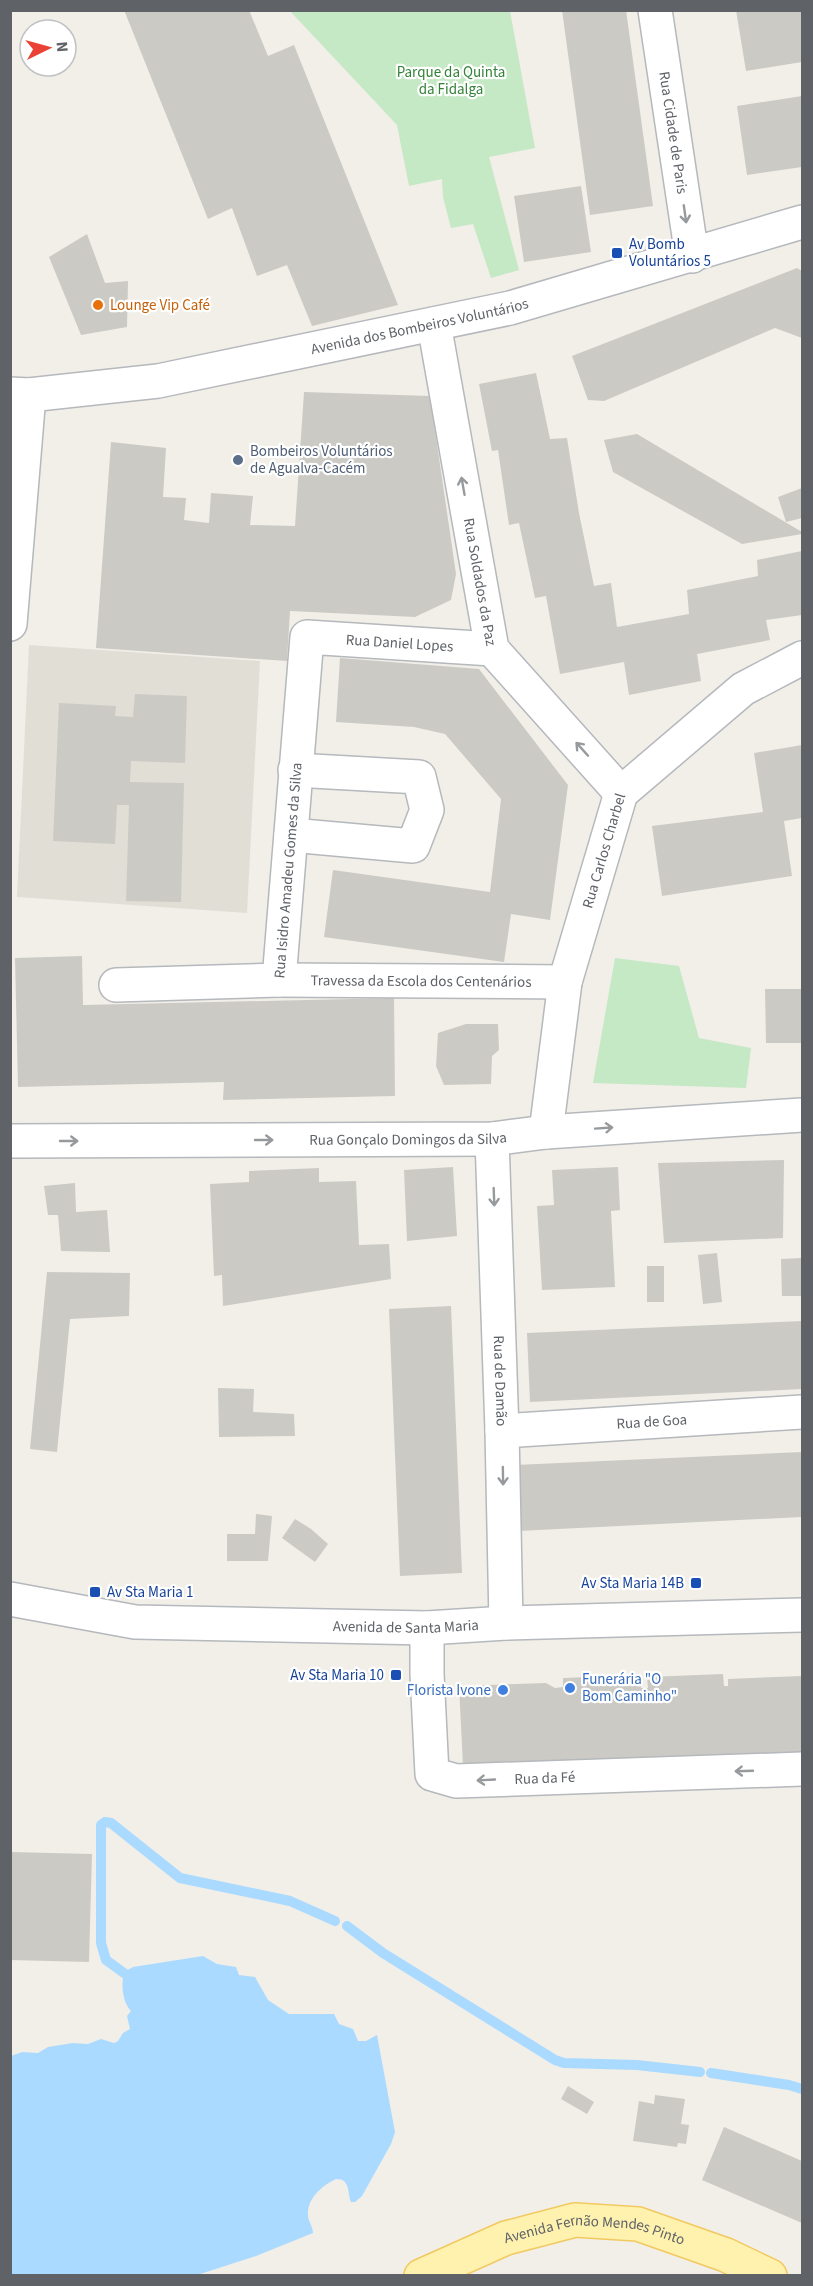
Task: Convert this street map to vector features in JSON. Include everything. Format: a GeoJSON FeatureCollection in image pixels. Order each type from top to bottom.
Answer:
{"type":"FeatureCollection","features":[{"type":"Feature","properties":{"kind":"main road","name":"Avenida Fernão Mendes Pinto"},"geometry":{"type":"LineString","coordinates":[[421,2276],[506,2238],[575,2220],[638,2224],[726,2255],[770,2276]]}},
{"type":"Feature","properties":{"kind":"street","name":"Rua Cidade de Paris"},"geometry":{"type":"LineString","coordinates":[[655,10],[692,256]]}},
{"type":"Feature","properties":{"kind":"street","name":"Avenida dos Bombeiros Voluntários"},"geometry":{"type":"LineString","coordinates":[[20,395],[158,381],[510,308],[802,222]]}},
{"type":"Feature","properties":{"kind":"street","name":"Rua Soldados da Paz"},"geometry":{"type":"LineString","coordinates":[[434,324],[492,649],[621,793]]}},
{"type":"Feature","properties":{"kind":"street"},"geometry":{"type":"LineString","coordinates":[[10,624],[20,395]]}},
{"type":"Feature","properties":{"kind":"street","name":"Rua Daniel Lopes"},"geometry":{"type":"LineString","coordinates":[[307,637],[492,649]]}},
{"type":"Feature","properties":{"kind":"street","name":"Rua Isidro Amadeu Gomes da Silva"},"geometry":{"type":"LineString","coordinates":[[116,985],[279,980],[307,637]]}},
{"type":"Feature","properties":{"kind":"street","name":"Rua Carlos Charbel"},"geometry":{"type":"LineString","coordinates":[[546,1132],[565,982],[621,793],[743,689],[802,658]]}},
{"type":"Feature","properties":{"kind":"street"},"geometry":{"type":"LineString","coordinates":[[291,835],[413,846],[427,810],[419,777],[296,770]]}},
{"type":"Feature","properties":{"kind":"street","name":"Travessa da Escola dos Centenários"},"geometry":{"type":"LineString","coordinates":[[279,980],[565,982]]}},
{"type":"Feature","properties":{"kind":"street","name":"Rua Gonçalo Domingos da Silva"},"geometry":{"type":"LineString","coordinates":[[10,1141],[492,1139],[546,1132],[802,1115]]}},
{"type":"Feature","properties":{"kind":"street","name":"Rua de Damão"},"geometry":{"type":"LineString","coordinates":[[492,1139],[506,1623]]}},
{"type":"Feature","properties":{"kind":"street","name":"Rua de Goa"},"geometry":{"type":"LineString","coordinates":[[502,1431],[802,1412]]}},
{"type":"Feature","properties":{"kind":"street","name":"Avenida de Santa Maria"},"geometry":{"type":"LineString","coordinates":[[10,1599],[135,1622],[428,1628],[506,1623],[802,1615]]}},
{"type":"Feature","properties":{"kind":"street","name":"Rua da Fé"},"geometry":{"type":"LineString","coordinates":[[428,1628],[427,1674],[432,1774],[456,1781],[802,1769]]}},
{"type":"Feature","properties":{"kind":"shaded area"},"geometry":{"type":"Polygon","coordinates":[[[29,645],[260,661],[247,913],[17,897],[29,645]]]}},
{"type":"Feature","properties":{"kind":"green space","name":"Parque da Quinta da Fidalga"},"geometry":{"type":"Polygon","coordinates":[[[290,11],[510,11],[535,148],[489,157],[519,270],[491,278],[473,224],[451,228],[443,197],[442,179],[409,186],[397,125],[290,11]]]}},
{"type":"Feature","properties":{"kind":"green space"},"geometry":{"type":"Polygon","coordinates":[[[615,958],[679,966],[699,1038],[751,1048],[746,1088],[593,1083],[615,958]]]}},
{"type":"Feature","properties":{"kind":"water"},"geometry":{"type":"Polygon","coordinates":[[[203,1956],[217,1964],[236,1967],[239,1975],[255,1977],[268,2000],[289,2014],[334,2014],[339,2024],[353,2029],[358,2041],[366,2041],[377,2035],[395,2132],[391,2144],[362,2196],[355,2202],[351,2202],[348,2187],[344,2181],[336,2179],[321,2189],[310,2203],[308,2217],[313,2233],[256,2256],[197,2275],[11,2275],[11,2056],[22,2052],[38,2053],[48,2047],[73,2043],[88,2044],[101,2039],[114,2043],[118,2041],[123,2033],[130,2029],[127,2016],[131,2011],[123,1992],[124,1972],[133,1967],[203,1956]]]}},
{"type":"Feature","properties":{"kind":"building"},"geometry":{"type":"Polygon","coordinates":[[[124,10],[249,10],[268,56],[294,45],[398,305],[312,326],[287,265],[257,276],[232,208],[208,219],[124,10]]]}},
{"type":"Feature","properties":{"kind":"building"},"geometry":{"type":"Polygon","coordinates":[[[562,10],[626,10],[653,206],[590,215],[562,10]]]}},
{"type":"Feature","properties":{"kind":"building"},"geometry":{"type":"Polygon","coordinates":[[[736,10],[802,10],[802,62],[746,71],[736,10]]]}},
{"type":"Feature","properties":{"kind":"building"},"geometry":{"type":"Polygon","coordinates":[[[802,96],[802,167],[747,175],[737,106],[802,96]]]}},
{"type":"Feature","properties":{"kind":"building"},"geometry":{"type":"Polygon","coordinates":[[[581,186],[591,252],[524,262],[514,196],[581,186]]]}},
{"type":"Feature","properties":{"kind":"building","name":"Lounge Vip Café"},"geometry":{"type":"Polygon","coordinates":[[[87,234],[105,283],[128,281],[127,327],[81,335],[49,257],[87,234]]]}},
{"type":"Feature","properties":{"kind":"building"},"geometry":{"type":"Polygon","coordinates":[[[797,268],[802,271],[802,338],[775,328],[604,401],[588,400],[572,356],[797,268]]]}},
{"type":"Feature","properties":{"kind":"building"},"geometry":{"type":"Polygon","coordinates":[[[536,373],[550,439],[567,438],[594,586],[611,583],[617,627],[689,614],[687,590],[758,576],[757,560],[802,551],[802,615],[766,620],[770,640],[697,654],[701,681],[629,695],[624,662],[560,674],[546,596],[535,598],[519,523],[509,525],[498,450],[492,451],[479,384],[536,373]]]}},
{"type":"Feature","properties":{"kind":"building"},"geometry":{"type":"Polygon","coordinates":[[[304,392],[430,396],[456,574],[451,600],[415,617],[290,611],[287,661],[96,648],[111,442],[166,448],[163,497],[186,498],[184,520],[209,523],[211,493],[253,496],[250,525],[295,526],[304,392]]]}},
{"type":"Feature","properties":{"kind":"building"},"geometry":{"type":"Polygon","coordinates":[[[637,434],[802,534],[742,544],[613,472],[604,440],[637,434]]]}},
{"type":"Feature","properties":{"kind":"building"},"geometry":{"type":"Polygon","coordinates":[[[802,488],[802,518],[786,522],[778,497],[802,488]]]}},
{"type":"Feature","properties":{"kind":"building"},"geometry":{"type":"Polygon","coordinates":[[[340,658],[479,669],[568,785],[550,920],[511,914],[504,962],[324,937],[333,870],[490,892],[501,799],[445,734],[414,727],[336,722],[340,658]]]}},
{"type":"Feature","properties":{"kind":"building"},"geometry":{"type":"Polygon","coordinates":[[[135,694],[187,696],[185,763],[131,761],[130,782],[184,783],[181,902],[126,901],[129,805],[117,805],[115,844],[53,841],[59,703],[116,706],[115,716],[133,717],[135,694]]]}},
{"type":"Feature","properties":{"kind":"building"},"geometry":{"type":"Polygon","coordinates":[[[802,745],[802,818],[784,821],[792,876],[662,896],[652,826],[763,812],[754,753],[802,745]]]}},
{"type":"Feature","properties":{"kind":"building"},"geometry":{"type":"Polygon","coordinates":[[[82,956],[83,1005],[394,998],[395,1096],[223,1100],[224,1082],[18,1087],[15,958],[82,956]]]}},
{"type":"Feature","properties":{"kind":"building"},"geometry":{"type":"Polygon","coordinates":[[[765,989],[802,989],[802,1043],[766,1043],[765,989]]]}},
{"type":"Feature","properties":{"kind":"building"},"geometry":{"type":"Polygon","coordinates":[[[466,1024],[498,1024],[499,1050],[492,1056],[491,1084],[444,1085],[436,1066],[438,1033],[466,1024]]]}},
{"type":"Feature","properties":{"kind":"building"},"geometry":{"type":"Polygon","coordinates":[[[784,1160],[783,1238],[664,1243],[658,1163],[784,1160]]]}},
{"type":"Feature","properties":{"kind":"building"},"geometry":{"type":"Polygon","coordinates":[[[453,1167],[457,1236],[407,1241],[404,1170],[453,1167]]]}},
{"type":"Feature","properties":{"kind":"building"},"geometry":{"type":"Polygon","coordinates":[[[618,1167],[620,1210],[611,1211],[615,1287],[542,1290],[537,1206],[554,1205],[552,1170],[618,1167]]]}},
{"type":"Feature","properties":{"kind":"building"},"geometry":{"type":"Polygon","coordinates":[[[319,1168],[319,1182],[356,1181],[359,1245],[389,1244],[391,1279],[223,1306],[222,1275],[214,1276],[210,1184],[249,1182],[249,1171],[319,1168]]]}},
{"type":"Feature","properties":{"kind":"building"},"geometry":{"type":"Polygon","coordinates":[[[75,1183],[76,1212],[107,1210],[110,1252],[61,1251],[58,1215],[48,1215],[44,1186],[75,1183]]]}},
{"type":"Feature","properties":{"kind":"building"},"geometry":{"type":"Polygon","coordinates":[[[717,1253],[722,1302],[703,1304],[698,1255],[717,1253]]]}},
{"type":"Feature","properties":{"kind":"building"},"geometry":{"type":"Polygon","coordinates":[[[802,1258],[802,1296],[782,1296],[781,1259],[802,1258]]]}},
{"type":"Feature","properties":{"kind":"building"},"geometry":{"type":"Polygon","coordinates":[[[647,1266],[664,1266],[664,1302],[647,1302],[647,1266]]]}},
{"type":"Feature","properties":{"kind":"building"},"geometry":{"type":"Polygon","coordinates":[[[47,1272],[130,1273],[129,1316],[70,1319],[57,1452],[30,1449],[47,1272]]]}},
{"type":"Feature","properties":{"kind":"building"},"geometry":{"type":"Polygon","coordinates":[[[451,1306],[462,1573],[400,1576],[389,1309],[451,1306]]]}},
{"type":"Feature","properties":{"kind":"building"},"geometry":{"type":"Polygon","coordinates":[[[802,1321],[802,1389],[530,1402],[527,1333],[802,1321]]]}},
{"type":"Feature","properties":{"kind":"building"},"geometry":{"type":"Polygon","coordinates":[[[218,1388],[254,1389],[253,1412],[294,1414],[295,1436],[219,1437],[218,1388]]]}},
{"type":"Feature","properties":{"kind":"building"},"geometry":{"type":"Polygon","coordinates":[[[802,1452],[802,1517],[518,1531],[515,1465],[802,1452]]]}},
{"type":"Feature","properties":{"kind":"building"},"geometry":{"type":"Polygon","coordinates":[[[256,1514],[272,1516],[268,1561],[227,1561],[227,1534],[255,1534],[256,1514]]]}},
{"type":"Feature","properties":{"kind":"building"},"geometry":{"type":"Polygon","coordinates":[[[295,1519],[328,1544],[315,1562],[282,1538],[295,1519]]]}},
{"type":"Feature","properties":{"kind":"building"},"geometry":{"type":"Polygon","coordinates":[[[723,1674],[724,1686],[728,1686],[728,1679],[802,1676],[802,1755],[463,1766],[459,1686],[546,1683],[555,1688],[563,1687],[563,1678],[640,1675],[641,1688],[648,1688],[647,1677],[723,1674]]]}},
{"type":"Feature","properties":{"kind":"building"},"geometry":{"type":"Polygon","coordinates":[[[10,1852],[92,1854],[89,1962],[10,1960],[10,1852]]]}},
{"type":"Feature","properties":{"kind":"building"},"geometry":{"type":"Polygon","coordinates":[[[568,2086],[594,2102],[587,2114],[561,2099],[568,2086]]]}},
{"type":"Feature","properties":{"kind":"building"},"geometry":{"type":"Polygon","coordinates":[[[655,2095],[685,2099],[681,2124],[689,2125],[686,2144],[678,2143],[677,2147],[633,2141],[639,2101],[654,2104],[655,2095]]]}},
{"type":"Feature","properties":{"kind":"building"},"geometry":{"type":"Polygon","coordinates":[[[724,2127],[802,2161],[802,2223],[702,2180],[724,2127]]]}},
{"type":"Feature","properties":{"kind":"waterway"},"geometry":{"type":"LineString","coordinates":[[124,1973],[106,1960],[101,1943],[101,1825],[105,1822],[111,1823],[180,1878],[290,1901],[335,1921]]}},
{"type":"Feature","properties":{"kind":"waterway"},"geometry":{"type":"LineString","coordinates":[[347,1926],[383,1953],[555,2060],[564,2063],[637,2065],[700,2072]]}},
{"type":"Feature","properties":{"kind":"waterway"},"geometry":{"type":"LineString","coordinates":[[711,2073],[802,2089]]}},
{"type":"Feature","properties":{"kind":"place","name":"Av Bomb Voluntários 5"},"geometry":{"type":"Point","coordinates":[617,253]}},
{"type":"Feature","properties":{"kind":"place","name":"Lounge Vip Café"},"geometry":{"type":"Point","coordinates":[98,305]}},
{"type":"Feature","properties":{"kind":"place","name":"Bombeiros Voluntários de Agualva-Cacém"},"geometry":{"type":"Point","coordinates":[238,460]}},
{"type":"Feature","properties":{"kind":"place","name":"Av Sta Maria 14B"},"geometry":{"type":"Point","coordinates":[696,1583]}},
{"type":"Feature","properties":{"kind":"place","name":"Av Sta Maria 1"},"geometry":{"type":"Point","coordinates":[95,1592]}},
{"type":"Feature","properties":{"kind":"place","name":"Av Sta Maria 10"},"geometry":{"type":"Point","coordinates":[396,1675]}},
{"type":"Feature","properties":{"kind":"place","name":"Funerária \"O Bom Caminho\""},"geometry":{"type":"Point","coordinates":[570,1688]}},
{"type":"Feature","properties":{"kind":"place","name":"Florista Ivone"},"geometry":{"type":"Point","coordinates":[503,1690]}}]}
